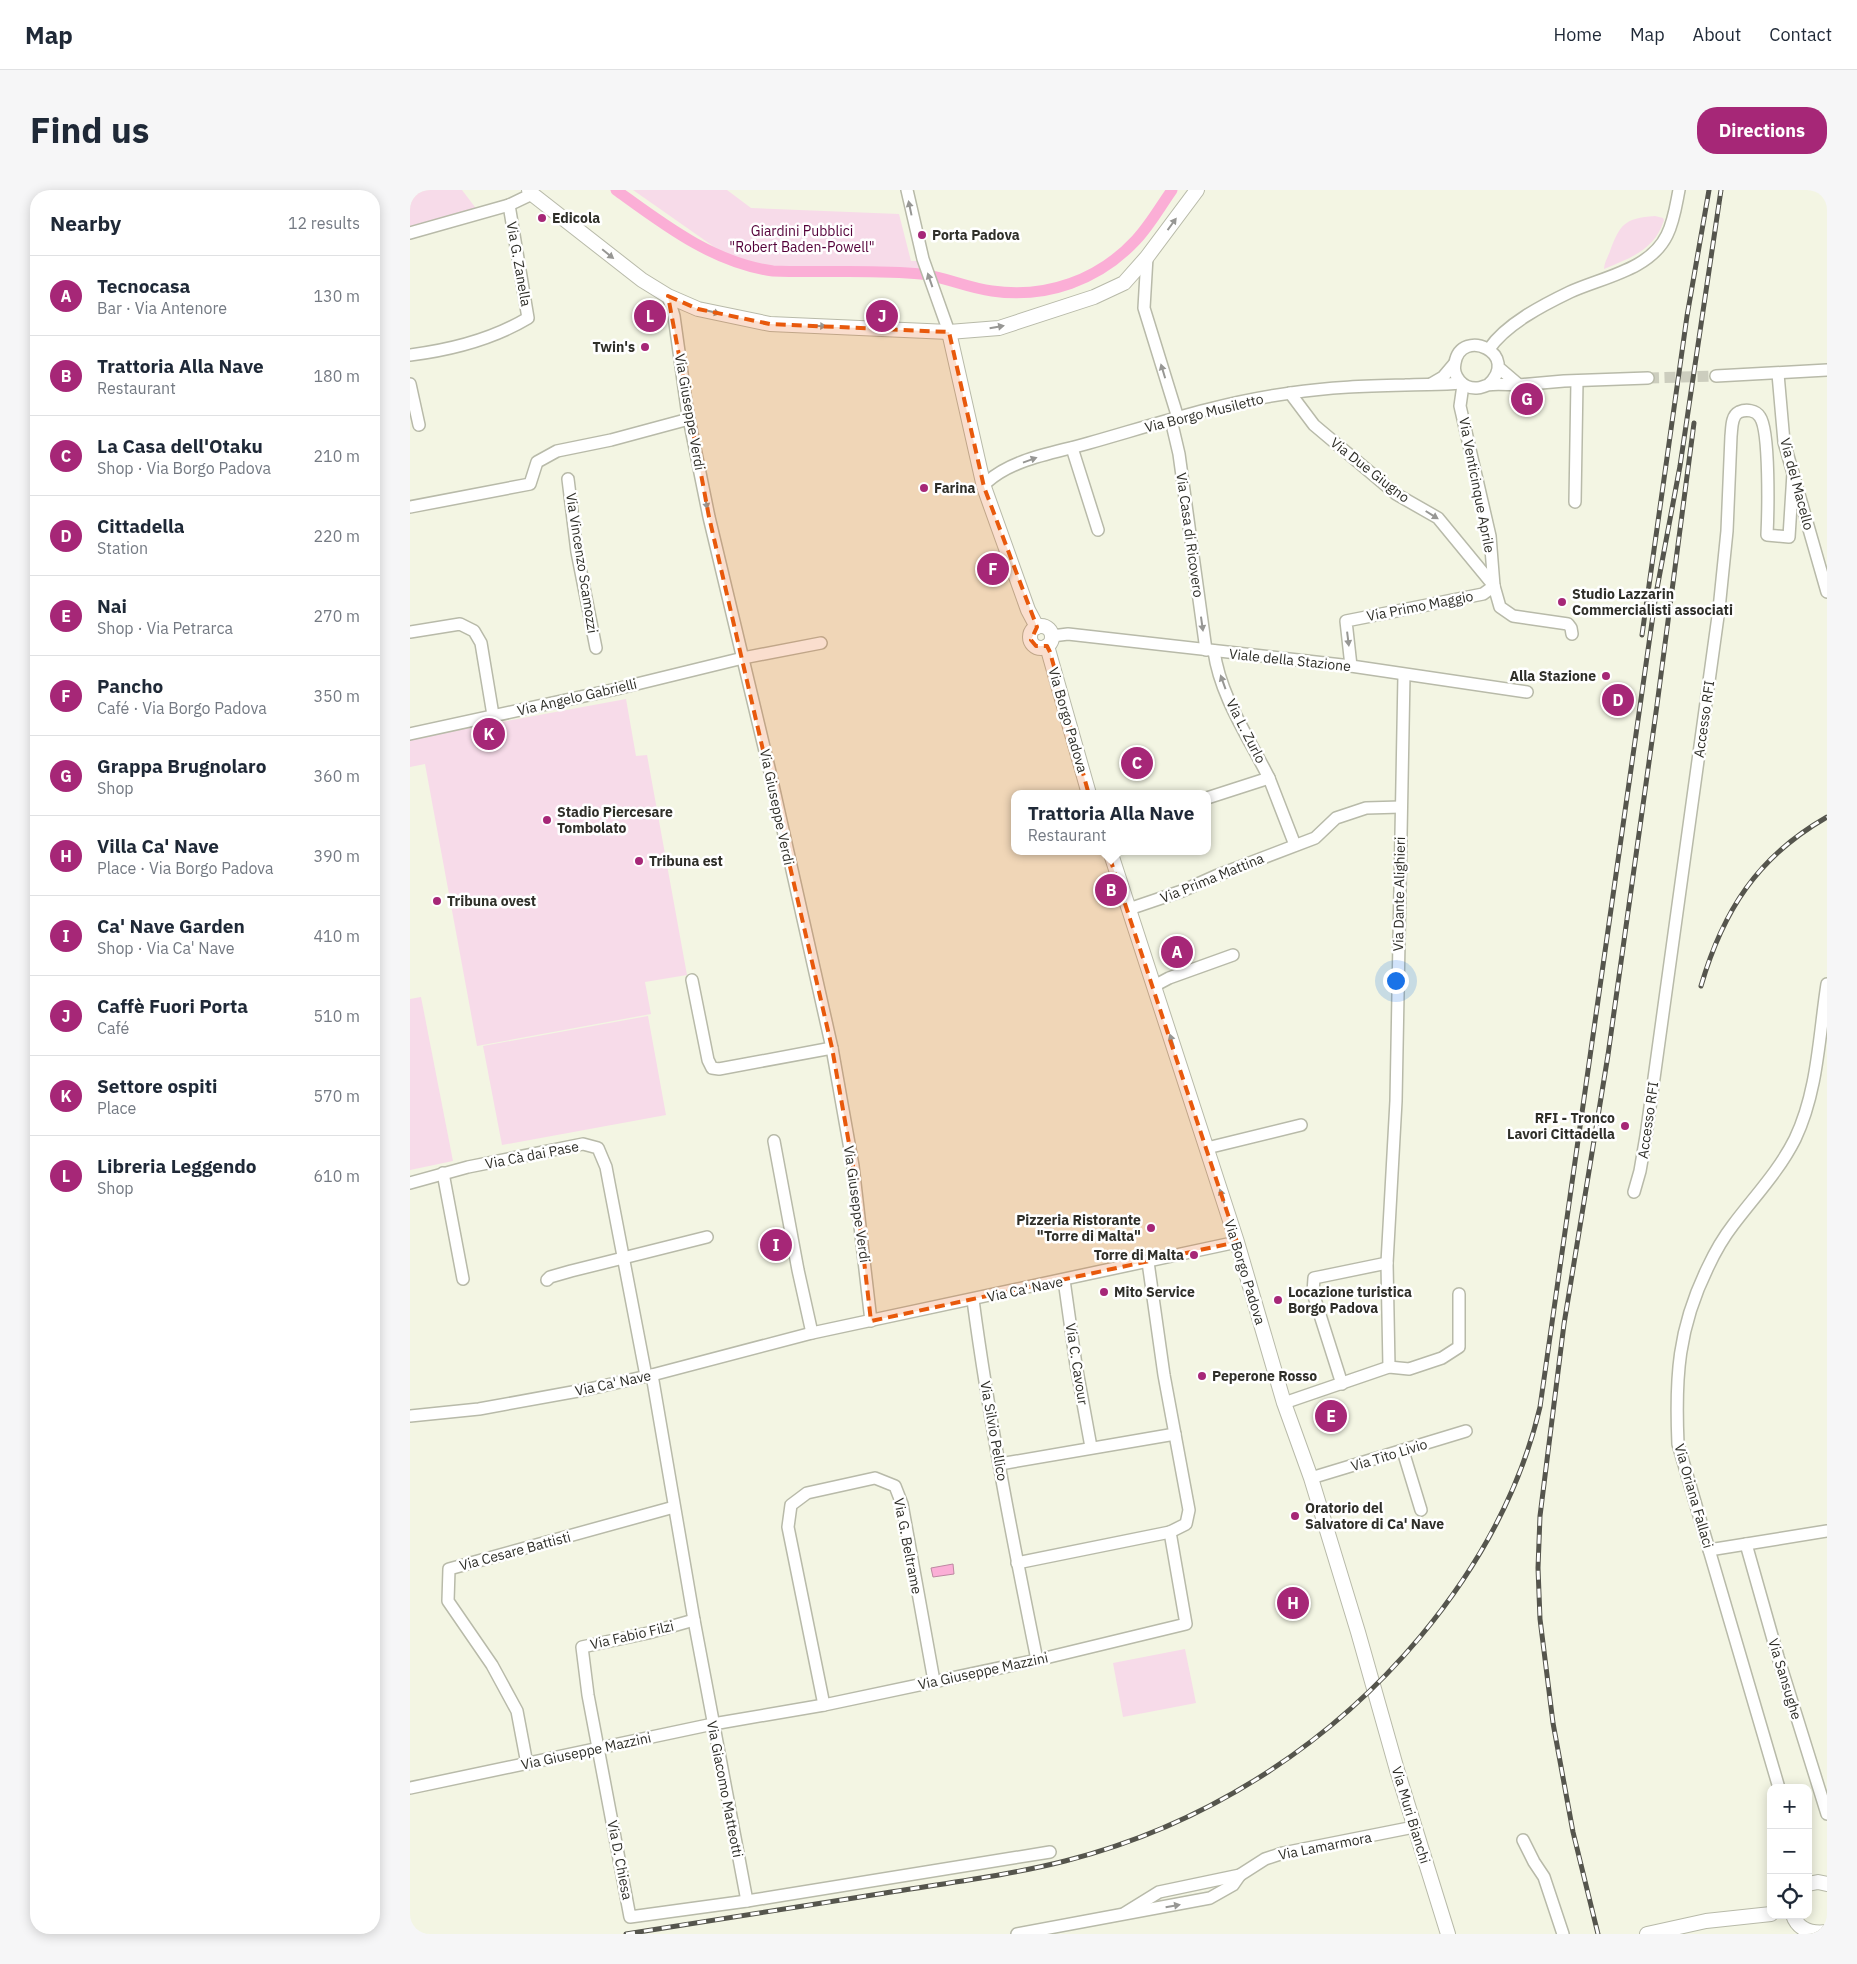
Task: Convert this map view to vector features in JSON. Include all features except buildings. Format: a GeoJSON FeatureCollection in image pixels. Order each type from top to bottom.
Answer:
{"type":"FeatureCollection","features":[{"type":"Feature","properties":{"kind":"street"},"geometry":{"type":"LineString","coordinates":[[907,190],[923,259],[949,332],[978,460],[1028,610],[1037,627]]}},
{"type":"Feature","properties":{"kind":"street"},"geometry":{"type":"LineString","coordinates":[[410,233],[509,205],[531,192],[613,259],[642,280],[668,296],[698,309],[770,324],[949,332],[999,328],[1094,297],[1124,282],[1147,257],[1197,190]]}},
{"type":"Feature","properties":{"kind":"street"},"geometry":{"type":"LineString","coordinates":[[1489,349],[1505,330],[1549,303],[1645,260],[1660,247],[1667,235],[1672,224],[1679,190]]}},
{"type":"Feature","properties":{"kind":"street","name":"Via G. Zanella"},"geometry":{"type":"LineString","coordinates":[[410,355],[468,343],[507,331],[528,318],[509,205]]}},
{"type":"Feature","properties":{"kind":"street","name":"Via Casa di Ricovero"},"geometry":{"type":"LineString","coordinates":[[1147,257],[1144,308],[1174,419],[1178,454],[1212,654]]}},
{"type":"Feature","properties":{"kind":"street","name":"Via Giuseppe Verdi"},"geometry":{"type":"LineString","coordinates":[[668,296],[675,323],[689,419],[709,517],[770,772],[832,1048],[853,1166],[871,1321]]}},
{"type":"Feature","properties":{"kind":"street"},"geometry":{"type":"LineString","coordinates":[[1431,384],[1443,377],[1464,348],[1476,345],[1489,349],[1494,354],[1498,366],[1519,385]]}},
{"type":"Feature","properties":{"kind":"street"},"geometry":{"type":"LineString","coordinates":[[1454,364],[1457,378],[1462,384],[1478,388],[1488,385],[1648,378]]}},
{"type":"Feature","properties":{"kind":"street"},"geometry":{"type":"LineString","coordinates":[[1488,385],[1493,380],[1498,366]]}},
{"type":"Feature","properties":{"kind":"street"},"geometry":{"type":"LineString","coordinates":[[1716,376],[1827,370]]}},
{"type":"Feature","properties":{"kind":"street","name":"Via del Macello"},"geometry":{"type":"LineString","coordinates":[[1778,374],[1784,442],[1827,592]]}},
{"type":"Feature","properties":{"kind":"street"},"geometry":{"type":"LineString","coordinates":[[1575,502],[1577,381]]}},
{"type":"Feature","properties":{"kind":"street"},"geometry":{"type":"LineString","coordinates":[[410,384],[419,425]]}},
{"type":"Feature","properties":{"kind":"street","name":"Via Borgo Musiletto"},"geometry":{"type":"LineString","coordinates":[[988,489],[996,474],[1031,459],[1214,408],[1290,393],[1350,386],[1462,384]]}},
{"type":"Feature","properties":{"kind":"street","name":"Via Venticinque Aprile"},"geometry":{"type":"LineString","coordinates":[[1462,384],[1460,406],[1490,536],[1494,586]]}},
{"type":"Feature","properties":{"kind":"street","name":"Via Due Giugno"},"geometry":{"type":"LineString","coordinates":[[1290,393],[1314,425],[1396,494],[1438,518],[1494,586]]}},
{"type":"Feature","properties":{"kind":"street","name":"Accesso RFI"},"geometry":{"type":"LineString","coordinates":[[1634,1192],[1646,1136],[1719,609],[1728,531],[1732,421],[1735,414],[1741,411],[1754,411],[1759,415],[1764,428],[1768,496],[1767,535],[1787,538],[1789,535],[1793,473]]}},
{"type":"Feature","properties":{"kind":"street"},"geometry":{"type":"LineString","coordinates":[[410,507],[530,484],[537,462],[557,451],[611,440],[689,419]]}},
{"type":"Feature","properties":{"kind":"street"},"geometry":{"type":"LineString","coordinates":[[1072,448],[1098,530]]}},
{"type":"Feature","properties":{"kind":"street","name":"Via Vincenzo Scamozzi"},"geometry":{"type":"LineString","coordinates":[[568,479],[578,552],[596,648]]}},
{"type":"Feature","properties":{"kind":"street"},"geometry":{"type":"LineString","coordinates":[[1494,586],[1500,607],[1513,616],[1568,624],[1572,634]]}},
{"type":"Feature","properties":{"kind":"street","name":"Via Primo Maggio"},"geometry":{"type":"LineString","coordinates":[[1351,666],[1346,621],[1483,594],[1494,586]]}},
{"type":"Feature","properties":{"kind":"street"},"geometry":{"type":"LineString","coordinates":[[410,632],[460,624],[474,631],[481,643],[493,715]]}},
{"type":"Feature","properties":{"kind":"street"},"geometry":{"type":"LineString","coordinates":[[1037,627],[1048,628],[1050,641],[1040,648],[1032,644],[1030,640],[1031,632],[1037,627]]}},
{"type":"Feature","properties":{"kind":"street","name":"Viale della Stazione"},"geometry":{"type":"LineString","coordinates":[[1050,641],[1068,634],[1212,654],[1351,666],[1527,692]]}},
{"type":"Feature","properties":{"kind":"street","name":"Via Borgo Padova"},"geometry":{"type":"LineString","coordinates":[[1050,641],[1088,790]]}},
{"type":"Feature","properties":{"kind":"street","name":"Via Angelo Gabrielli"},"geometry":{"type":"LineString","coordinates":[[410,734],[612,690],[743,658],[821,643]]}},
{"type":"Feature","properties":{"kind":"street","name":"Via L. Zurlo"},"geometry":{"type":"LineString","coordinates":[[1211,797],[1269,778],[1231,705],[1212,654]]}},
{"type":"Feature","properties":{"kind":"street","name":"Via Dante Alighieri"},"geometry":{"type":"LineString","coordinates":[[1389,1367],[1387,1263],[1396,1093],[1404,675]]}},
{"type":"Feature","properties":{"kind":"street"},"geometry":{"type":"LineString","coordinates":[[1269,778],[1295,845]]}},
{"type":"Feature","properties":{"kind":"street","name":"Via Prima Mattina"},"geometry":{"type":"LineString","coordinates":[[1129,909],[1182,891],[1218,875],[1316,838],[1336,818],[1366,808],[1401,807]]}},
{"type":"Feature","properties":{"kind":"street","name":"Via Borgo Padova"},"geometry":{"type":"LineString","coordinates":[[1111,855],[1237,1242],[1284,1404],[1311,1478],[1376,1695]]}},
{"type":"Feature","properties":{"kind":"street"},"geometry":{"type":"LineString","coordinates":[[1154,986],[1169,978],[1233,955]]}},
{"type":"Feature","properties":{"kind":"street"},"geometry":{"type":"LineString","coordinates":[[692,980],[708,1060],[712,1068],[720,1069],[832,1048]]}},
{"type":"Feature","properties":{"kind":"street","name":"Via Oriana Fallaci"},"geometry":{"type":"LineString","coordinates":[[1778,1784],[1678,1444],[1676,1402],[1680,1346],[1698,1287],[1716,1250],[1732,1226],[1781,1164],[1795,1139],[1807,1107],[1823,1050],[1827,984]]}},
{"type":"Feature","properties":{"kind":"street"},"geometry":{"type":"LineString","coordinates":[[1206,1148],[1301,1125]]}},
{"type":"Feature","properties":{"kind":"street"},"geometry":{"type":"LineString","coordinates":[[774,1141],[798,1270],[812,1333]]}},
{"type":"Feature","properties":{"kind":"street","name":"Via Cà dai Pase"},"geometry":{"type":"LineString","coordinates":[[410,1183],[443,1173],[583,1144],[598,1148],[608,1175],[649,1376]]}},
{"type":"Feature","properties":{"kind":"street"},"geometry":{"type":"LineString","coordinates":[[443,1173],[463,1279]]}},
{"type":"Feature","properties":{"kind":"street"},"geometry":{"type":"LineString","coordinates":[[548,1280],[550,1277],[571,1271],[707,1237]]}},
{"type":"Feature","properties":{"kind":"street","name":"Via Ca' Nave"},"geometry":{"type":"LineString","coordinates":[[410,1416],[527,1402],[649,1376],[812,1333],[1237,1242]]}},
{"type":"Feature","properties":{"kind":"street"},"geometry":{"type":"LineString","coordinates":[[1017,1563],[1170,1532],[1186,1524],[1189,1510],[1164,1374],[1148,1262]]}},
{"type":"Feature","properties":{"kind":"street"},"geometry":{"type":"LineString","coordinates":[[1342,1384],[1313,1293],[1314,1278],[1387,1263]]}},
{"type":"Feature","properties":{"kind":"street","name":"Via C. Cavour"},"geometry":{"type":"LineString","coordinates":[[1064,1280],[1076,1364],[1091,1447]]}},
{"type":"Feature","properties":{"kind":"street"},"geometry":{"type":"LineString","coordinates":[[1284,1404],[1389,1367],[1409,1369],[1442,1358],[1459,1347],[1459,1294]]}},
{"type":"Feature","properties":{"kind":"street","name":"Via Silvio Pellico"},"geometry":{"type":"LineString","coordinates":[[973,1300],[1017,1563],[1036,1660]]}},
{"type":"Feature","properties":{"kind":"street","name":"Via Giacomo Matteotti"},"geometry":{"type":"LineString","coordinates":[[649,1376],[746,1900]]}},
{"type":"Feature","properties":{"kind":"street","name":"Via Tito Livio"},"geometry":{"type":"LineString","coordinates":[[1311,1478],[1466,1431]]}},
{"type":"Feature","properties":{"kind":"street"},"geometry":{"type":"LineString","coordinates":[[1000,1464],[1175,1434]]}},
{"type":"Feature","properties":{"kind":"street"},"geometry":{"type":"LineString","coordinates":[[1403,1451],[1421,1510]]}},
{"type":"Feature","properties":{"kind":"street","name":"Via G. Beltrame"},"geometry":{"type":"LineString","coordinates":[[824,1705],[788,1527],[791,1505],[807,1493],[846,1484],[875,1478],[896,1486],[902,1504],[934,1681]]}},
{"type":"Feature","properties":{"kind":"street","name":"Via Cesare Battisti"},"geometry":{"type":"LineString","coordinates":[[527,1764],[517,1711],[492,1665],[448,1601],[449,1569],[674,1507]]}},
{"type":"Feature","properties":{"kind":"street","name":"Via Giuseppe Mazzini"},"geometry":{"type":"LineString","coordinates":[[410,1788],[713,1724],[824,1705],[1036,1660],[1186,1624],[1170,1532]]}},
{"type":"Feature","properties":{"kind":"street"},"geometry":{"type":"LineString","coordinates":[[1710,1550],[1827,1532]]}},
{"type":"Feature","properties":{"kind":"street","name":"Via Sansughe"},"geometry":{"type":"LineString","coordinates":[[1746,1544],[1778,1657],[1827,1814]]}},
{"type":"Feature","properties":{"kind":"street","name":"Via Fabio Filzi"},"geometry":{"type":"LineString","coordinates":[[598,1748],[588,1695],[582,1647],[648,1633],[694,1620]]}},
{"type":"Feature","properties":{"kind":"street","name":"Via Muri Bianchi"},"geometry":{"type":"LineString","coordinates":[[1376,1695],[1414,1827],[1448,1934]]}},
{"type":"Feature","properties":{"kind":"street","name":"Via D. Chiesa"},"geometry":{"type":"LineString","coordinates":[[598,1748],[630,1916],[746,1900]]}},
{"type":"Feature","properties":{"kind":"street","name":"Via Lamarmora"},"geometry":{"type":"LineString","coordinates":[[1017,1934],[1125,1913],[1138,1913],[1210,1898],[1222,1893],[1240,1875],[1265,1859],[1283,1853],[1414,1827]]}},
{"type":"Feature","properties":{"kind":"street"},"geometry":{"type":"LineString","coordinates":[[1523,1840],[1544,1877],[1563,1934]]}},
{"type":"Feature","properties":{"kind":"street"},"geometry":{"type":"LineString","coordinates":[[746,1900],[1050,1852]]}},
{"type":"Feature","properties":{"kind":"street","name":"Via Lamarmora"},"geometry":{"type":"LineString","coordinates":[[1125,1913],[1147,1899],[1168,1889],[1240,1875]]}},
{"type":"Feature","properties":{"kind":"street"},"geometry":{"type":"LineString","coordinates":[[1812,1883],[1827,1884]]}},
{"type":"Feature","properties":{"kind":"street"},"geometry":{"type":"LineString","coordinates":[[1647,1934],[1706,1921],[1767,1914]]}},
{"type":"Feature","properties":{"kind":"street"},"geometry":{"type":"LineString","coordinates":[[1794,1919],[1805,1930],[1815,1934],[1827,1932]]}},
{"type":"Feature","properties":{"kind":"highlighted area"},"geometry":{"type":"Polygon","coordinates":[[[668,296],[698,309],[770,324],[949,332],[984,487],[1037,627],[1031,640],[1036,646],[1047,646],[1050,652],[1089,795],[1237,1242],[871,1321],[853,1166],[832,1048],[709,517],[668,296]]]}},
{"type":"Feature","properties":{"kind":"green space"},"geometry":{"type":"Polygon","coordinates":[[[410,190],[462,190],[478,211],[410,230],[410,190]]]}},
{"type":"Feature","properties":{"kind":"green space","name":"Giardini Pubblici \"Robert Baden-Powell\""},"geometry":{"type":"Polygon","coordinates":[[[633,190],[727,190],[751,208],[899,214],[911,261],[919,261],[923,269],[792,268],[752,264],[720,251],[633,190]]]}},
{"type":"Feature","properties":{"kind":"green space"},"geometry":{"type":"Polygon","coordinates":[[[1655,216],[1664,220],[1660,230],[1648,246],[1632,257],[1604,269],[1605,262],[1620,229],[1630,221],[1655,216]]]}},
{"type":"Feature","properties":{"kind":"green space","name":"Stadio Piercesare Tombolato"},"geometry":{"type":"Polygon","coordinates":[[[626,699],[636,756],[647,755],[687,975],[645,982],[651,1014],[477,1046],[425,764],[410,767],[410,739],[626,699]]]}},
{"type":"Feature","properties":{"kind":"green space"},"geometry":{"type":"Polygon","coordinates":[[[421,997],[453,1161],[410,1170],[410,999],[421,997]]]}},
{"type":"Feature","properties":{"kind":"green space"},"geometry":{"type":"Polygon","coordinates":[[[648,1016],[666,1115],[502,1145],[483,1046],[648,1016]]]}},
{"type":"Feature","properties":{"kind":"green space"},"geometry":{"type":"Polygon","coordinates":[[[1185,1649],[1196,1703],[1123,1717],[1113,1663],[1185,1649]]]}},
{"type":"Feature","properties":{"kind":"shaded area"},"geometry":{"type":"Polygon","coordinates":[[[953,1564],[954,1574],[933,1577],[931,1568],[953,1564]]]}},
{"type":"Feature","properties":{"kind":"waterway"},"geometry":{"type":"LineString","coordinates":[[616,190],[652,216],[709,251],[751,267],[773,271],[921,274],[983,290],[1012,293],[1052,289],[1070,284],[1105,266],[1136,240],[1172,190]]}},
{"type":"Feature","properties":{"kind":"tunnel"},"geometry":{"type":"LineString","coordinates":[[1648,378],[1716,376]]}},
{"type":"Feature","properties":{"kind":"railway"},"geometry":{"type":"LineString","coordinates":[[1642,635],[1687,316],[1709,190]]}},
{"type":"Feature","properties":{"kind":"railway"},"geometry":{"type":"LineString","coordinates":[[626,1934],[1020,1871],[1065,1861],[1116,1846],[1166,1827],[1214,1804],[1260,1777],[1304,1747],[1384,1677],[1420,1637],[1460,1585],[1494,1529],[1508,1499],[1521,1469],[1540,1407],[1656,594],[1680,466],[1721,190]]}},
{"type":"Feature","properties":{"kind":"railway"},"geometry":{"type":"LineString","coordinates":[[1598,1934],[1573,1832],[1553,1723],[1540,1619],[1538,1568],[1540,1516],[1564,1324],[1608,1055],[1694,423]]}},
{"type":"Feature","properties":{"kind":"railway"},"geometry":{"type":"LineString","coordinates":[[1701,986],[1720,934],[1746,888],[1762,868],[1781,850],[1802,833],[1827,817]]}},
{"type":"Feature","properties":{"kind":"place","name":"Edicola"},"geometry":{"type":"Point","coordinates":[542,218]}},
{"type":"Feature","properties":{"kind":"place","name":"Porta Padova"},"geometry":{"type":"Point","coordinates":[922,235]}},
{"type":"Feature","properties":{"kind":"place","name":"Libreria Leggendo"},"geometry":{"type":"Point","coordinates":[650,316]}},
{"type":"Feature","properties":{"kind":"place","name":"Caffè Fuori Porta"},"geometry":{"type":"Point","coordinates":[882,316]}},
{"type":"Feature","properties":{"kind":"place","name":"Twin's"},"geometry":{"type":"Point","coordinates":[645,347]}},
{"type":"Feature","properties":{"kind":"place","name":"Grappa Brugnolaro"},"geometry":{"type":"Point","coordinates":[1527,399]}},
{"type":"Feature","properties":{"kind":"place","name":"Farina"},"geometry":{"type":"Point","coordinates":[924,488]}},
{"type":"Feature","properties":{"kind":"place","name":"Pancho"},"geometry":{"type":"Point","coordinates":[993,569]}},
{"type":"Feature","properties":{"kind":"place","name":"Studio Lazzarin Commercialisti associati"},"geometry":{"type":"Point","coordinates":[1562,602]}},
{"type":"Feature","properties":{"kind":"place","name":"Alla Stazione"},"geometry":{"type":"Point","coordinates":[1606,676]}},
{"type":"Feature","properties":{"kind":"place","name":"Cittadella"},"geometry":{"type":"Point","coordinates":[1618,700]}},
{"type":"Feature","properties":{"kind":"place","name":"Settore ospiti"},"geometry":{"type":"Point","coordinates":[489,734]}},
{"type":"Feature","properties":{"kind":"place","name":"La Casa dell'Otaku"},"geometry":{"type":"Point","coordinates":[1137,763]}},
{"type":"Feature","properties":{"kind":"place","name":"Stadio Piercesare Tombolato"},"geometry":{"type":"Point","coordinates":[547,820]}},
{"type":"Feature","properties":{"kind":"place","name":"Tribuna est"},"geometry":{"type":"Point","coordinates":[639,861]}},
{"type":"Feature","properties":{"kind":"place","name":"Trattoria Alla Nave"},"geometry":{"type":"Point","coordinates":[1111,890]}},
{"type":"Feature","properties":{"kind":"place","name":"Tribuna ovest"},"geometry":{"type":"Point","coordinates":[437,901]}},
{"type":"Feature","properties":{"kind":"place","name":"Tecnocasa"},"geometry":{"type":"Point","coordinates":[1177,952]}},
{"type":"Feature","properties":{"kind":"place","name":"RFI - Tronco Lavori Cittadella"},"geometry":{"type":"Point","coordinates":[1625,1126]}},
{"type":"Feature","properties":{"kind":"place","name":"Pizzeria Ristorante \"Torre di Malta\""},"geometry":{"type":"Point","coordinates":[1151,1228]}},
{"type":"Feature","properties":{"kind":"place","name":"Ca' Nave Garden"},"geometry":{"type":"Point","coordinates":[776,1245]}},
{"type":"Feature","properties":{"kind":"place","name":"Torre di Malta"},"geometry":{"type":"Point","coordinates":[1194,1255]}},
{"type":"Feature","properties":{"kind":"place","name":"Mito Service"},"geometry":{"type":"Point","coordinates":[1104,1292]}},
{"type":"Feature","properties":{"kind":"place","name":"Locazione turistica Borgo Padova"},"geometry":{"type":"Point","coordinates":[1278,1300]}},
{"type":"Feature","properties":{"kind":"place","name":"Peperone Rosso"},"geometry":{"type":"Point","coordinates":[1202,1376]}},
{"type":"Feature","properties":{"kind":"place","name":"Nai"},"geometry":{"type":"Point","coordinates":[1331,1416]}},
{"type":"Feature","properties":{"kind":"place","name":"Oratorio del Salvatore di Ca' Nave"},"geometry":{"type":"Point","coordinates":[1295,1516]}},
{"type":"Feature","properties":{"kind":"place","name":"Villa Ca' Nave"},"geometry":{"type":"Point","coordinates":[1293,1603]}}]}
